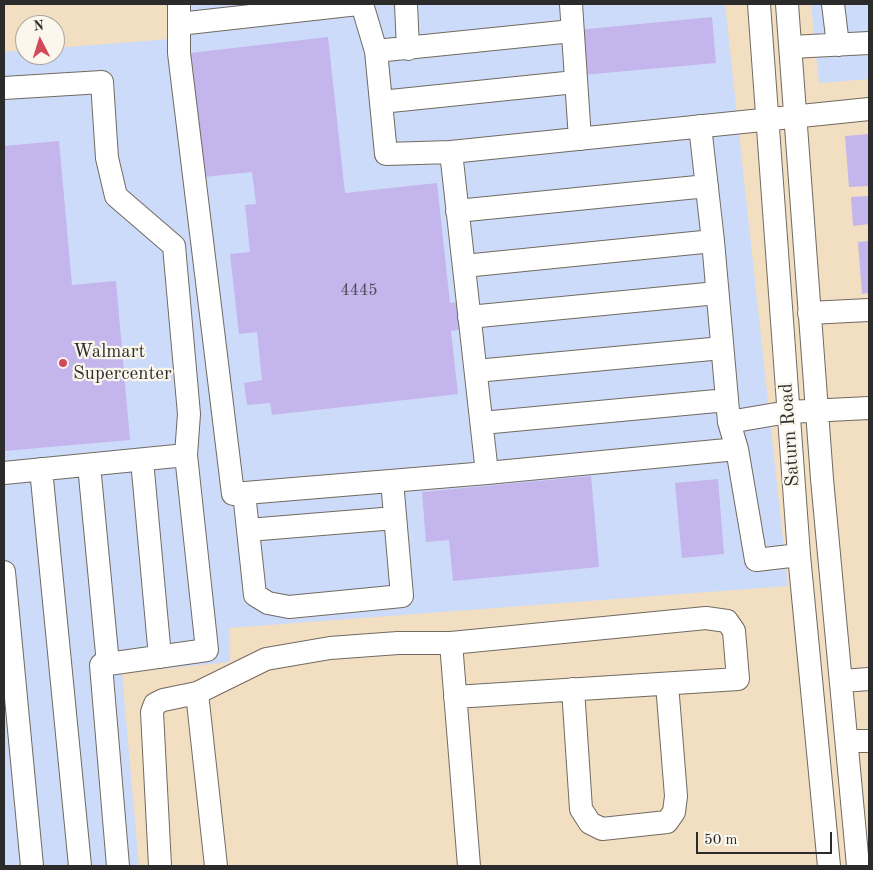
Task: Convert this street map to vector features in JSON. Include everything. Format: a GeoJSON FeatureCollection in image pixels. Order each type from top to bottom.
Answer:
{"type":"FeatureCollection","features":[{"type":"Feature","properties":{"kind":"street"},"geometry":{"type":"LineString","coordinates":[[737,448],[487,473],[233,494],[179,53],[179,14],[360,4],[376,51],[386,154],[450,152],[869,109]]}},
{"type":"Feature","properties":{"kind":"street"},"geometry":{"type":"LineString","coordinates":[[406,4],[408,49]]}},
{"type":"Feature","properties":{"kind":"street"},"geometry":{"type":"LineString","coordinates":[[571,4],[580,139]]}},
{"type":"Feature","properties":{"kind":"street","name":"Saturn Road"},"geometry":{"type":"LineString","coordinates":[[759,4],[799,554],[829,866]]}},
{"type":"Feature","properties":{"kind":"street","name":"Saturn Road"},"geometry":{"type":"LineString","coordinates":[[787,4],[809,313],[858,866]]}},
{"type":"Feature","properties":{"kind":"street"},"geometry":{"type":"LineString","coordinates":[[833,4],[838,45]]}},
{"type":"Feature","properties":{"kind":"street"},"geometry":{"type":"LineString","coordinates":[[376,51],[572,31]]}},
{"type":"Feature","properties":{"kind":"street"},"geometry":{"type":"LineString","coordinates":[[791,47],[869,43]]}},
{"type":"Feature","properties":{"kind":"street"},"geometry":{"type":"LineString","coordinates":[[4,88],[102,82],[106,158],[116,196],[174,246],[189,414],[186,456],[207,650],[101,666],[118,866]]}},
{"type":"Feature","properties":{"kind":"street"},"geometry":{"type":"LineString","coordinates":[[381,102],[575,82]]}},
{"type":"Feature","properties":{"kind":"street"},"geometry":{"type":"LineString","coordinates":[[700,126],[713,241],[728,411],[737,448],[756,560],[799,554]]}},
{"type":"Feature","properties":{"kind":"street"},"geometry":{"type":"LineString","coordinates":[[450,152],[487,473]]}},
{"type":"Feature","properties":{"kind":"street"},"geometry":{"type":"LineString","coordinates":[[457,211],[707,186]]}},
{"type":"Feature","properties":{"kind":"street"},"geometry":{"type":"LineString","coordinates":[[464,266],[713,241]]}},
{"type":"Feature","properties":{"kind":"street"},"geometry":{"type":"LineString","coordinates":[[469,317],[717,293]]}},
{"type":"Feature","properties":{"kind":"street"},"geometry":{"type":"LineString","coordinates":[[809,313],[869,310]]}},
{"type":"Feature","properties":{"kind":"street"},"geometry":{"type":"LineString","coordinates":[[476,371],[722,348]]}},
{"type":"Feature","properties":{"kind":"street"},"geometry":{"type":"LineString","coordinates":[[482,423],[728,411],[788,412],[869,408]]}},
{"type":"Feature","properties":{"kind":"street"},"geometry":{"type":"LineString","coordinates":[[4,473],[186,456]]}},
{"type":"Feature","properties":{"kind":"street"},"geometry":{"type":"LineString","coordinates":[[142,460],[160,657]]}},
{"type":"Feature","properties":{"kind":"street"},"geometry":{"type":"LineString","coordinates":[[89,465],[108,664]]}},
{"type":"Feature","properties":{"kind":"street"},"geometry":{"type":"LineString","coordinates":[[41,469],[80,866]]}},
{"type":"Feature","properties":{"kind":"street"},"geometry":{"type":"LineString","coordinates":[[244,493],[255,595],[268,603],[289,607],[402,596],[392,480]]}},
{"type":"Feature","properties":{"kind":"street"},"geometry":{"type":"LineString","coordinates":[[248,530],[395,518]]}},
{"type":"Feature","properties":{"kind":"street"},"geometry":{"type":"LineString","coordinates":[[4,572],[32,866]]}},
{"type":"Feature","properties":{"kind":"street"},"geometry":{"type":"LineString","coordinates":[[160,866],[152,712],[155,704],[164,700],[197,693],[266,659],[340,648],[398,643],[451,643],[706,618],[727,621],[734,631],[738,679],[455,697]]}},
{"type":"Feature","properties":{"kind":"street"},"geometry":{"type":"LineString","coordinates":[[451,643],[469,866]]}},
{"type":"Feature","properties":{"kind":"street"},"geometry":{"type":"LineString","coordinates":[[842,681],[869,679]]}},
{"type":"Feature","properties":{"kind":"street"},"geometry":{"type":"LineString","coordinates":[[573,690],[580,809],[590,823],[602,829],[666,822],[674,812],[676,796],[667,684]]}},
{"type":"Feature","properties":{"kind":"street"},"geometry":{"type":"LineString","coordinates":[[197,693],[216,866]]}},
{"type":"Feature","properties":{"kind":"street"},"geometry":{"type":"LineString","coordinates":[[847,741],[869,741]]}},
{"type":"Feature","properties":{"kind":"shaded area"},"geometry":{"type":"Polygon","coordinates":[[[167,4],[725,4],[788,586],[229,628],[230,662],[122,673],[139,866],[4,866],[4,52],[15,51],[15,65],[65,65],[65,47],[170,39],[167,4]]]}},
{"type":"Feature","properties":{"kind":"shaded area"},"geometry":{"type":"Polygon","coordinates":[[[811,4],[869,4],[869,79],[819,83],[811,4]]]}},
{"type":"Feature","properties":{"kind":"building"},"geometry":{"type":"Polygon","coordinates":[[[712,17],[716,63],[582,75],[578,30],[712,17]]]}},
{"type":"Feature","properties":{"kind":"building"},"geometry":{"type":"Polygon","coordinates":[[[328,37],[345,193],[437,183],[450,303],[460,302],[463,329],[451,331],[458,394],[272,415],[270,403],[247,405],[244,383],[262,380],[257,332],[239,334],[230,254],[250,252],[245,205],[256,204],[252,172],[204,177],[190,53],[328,37]]]}},
{"type":"Feature","properties":{"kind":"building"},"geometry":{"type":"Polygon","coordinates":[[[869,134],[869,186],[849,187],[845,136],[869,134]]]}},
{"type":"Feature","properties":{"kind":"building","name":"Walmart Supercenter"},"geometry":{"type":"Polygon","coordinates":[[[59,141],[72,285],[116,281],[130,440],[4,451],[4,146],[59,141]]]}},
{"type":"Feature","properties":{"kind":"building"},"geometry":{"type":"Polygon","coordinates":[[[869,196],[869,224],[853,226],[851,197],[869,196]]]}},
{"type":"Feature","properties":{"kind":"building"},"geometry":{"type":"Polygon","coordinates":[[[869,241],[869,293],[862,294],[858,242],[869,241]]]}},
{"type":"Feature","properties":{"kind":"building"},"geometry":{"type":"Polygon","coordinates":[[[591,476],[599,567],[453,581],[449,540],[426,542],[422,492],[591,476]]]}},
{"type":"Feature","properties":{"kind":"building"},"geometry":{"type":"Polygon","coordinates":[[[718,479],[724,554],[682,558],[675,483],[718,479]]]}},
{"type":"Feature","properties":{"kind":"place","name":"Walmart Supercenter"},"geometry":{"type":"Point","coordinates":[63,363]}}]}
